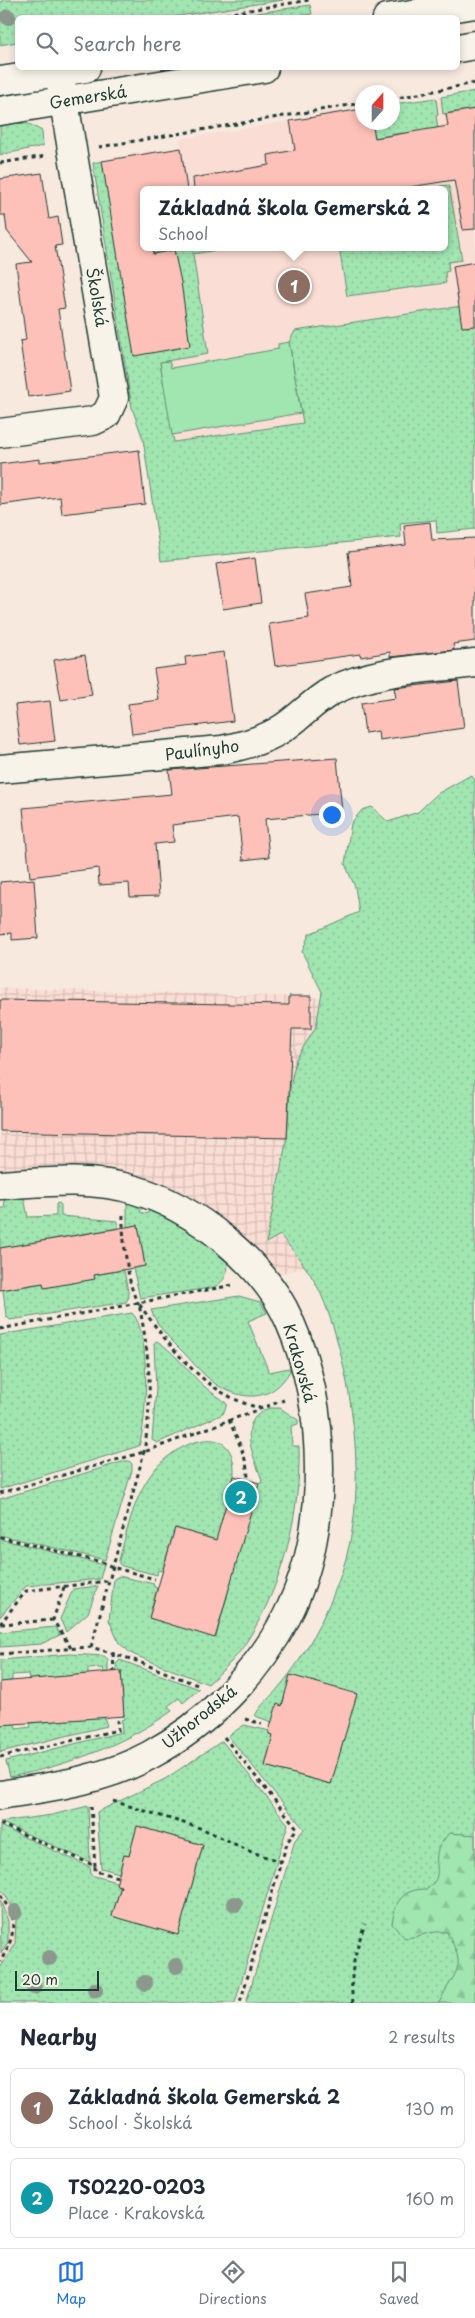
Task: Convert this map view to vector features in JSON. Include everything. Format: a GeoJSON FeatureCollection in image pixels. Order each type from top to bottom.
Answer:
{"type":"FeatureCollection","features":[{"type":"Feature","properties":{"kind":"street"},"geometry":{"type":"LineString","coordinates":[[406,15],[475,4]]}},
{"type":"Feature","properties":{"kind":"street"},"geometry":{"type":"LineString","coordinates":[[460,48],[475,45]]}},
{"type":"Feature","properties":{"kind":"street","name":"Gemerská"},"geometry":{"type":"LineString","coordinates":[[0,81],[72,70]]}},
{"type":"Feature","properties":{"kind":"street","name":"Gemerská"},"geometry":{"type":"LineString","coordinates":[[0,111],[252,70]]}},
{"type":"Feature","properties":{"kind":"street","name":"Školská"},"geometry":{"type":"LineString","coordinates":[[0,433],[93,421],[106,415],[114,398],[59,72]]}},
{"type":"Feature","properties":{"kind":"street","name":"Paulínyho"},"geometry":{"type":"LineString","coordinates":[[0,769],[222,750],[247,744],[282,730],[330,692],[355,681],[387,674],[475,663]]}},
{"type":"Feature","properties":{"kind":"street","name":"Krakovská"},"geometry":{"type":"LineString","coordinates":[[0,1185],[49,1182],[101,1183],[123,1187],[171,1204],[205,1224],[237,1251],[275,1296],[288,1319],[301,1353],[310,1392],[317,1433],[319,1497],[313,1541],[303,1577],[288,1616],[269,1649]]}},
{"type":"Feature","properties":{"kind":"street","name":"Užhorodská"},"geometry":{"type":"LineString","coordinates":[[0,1795],[44,1788],[89,1777],[129,1765],[167,1745],[222,1703],[241,1684],[269,1649]]}},
{"type":"Feature","properties":{"kind":"path"},"geometry":{"type":"LineString","coordinates":[[222,15],[310,2]]}},
{"type":"Feature","properties":{"kind":"path"},"geometry":{"type":"LineString","coordinates":[[400,97],[475,83]]}},
{"type":"Feature","properties":{"kind":"path"},"geometry":{"type":"LineString","coordinates":[[0,163],[355,104]]}},
{"type":"Feature","properties":{"kind":"path"},"geometry":{"type":"LineString","coordinates":[[328,109],[330,115]]}},
{"type":"Feature","properties":{"kind":"path"},"geometry":{"type":"LineString","coordinates":[[123,1187],[122,1228],[135,1299],[162,1336],[186,1364],[222,1393],[240,1403],[260,1408]]}},
{"type":"Feature","properties":{"kind":"path"},"geometry":{"type":"LineString","coordinates":[[0,1329],[140,1304],[262,1279]]}},
{"type":"Feature","properties":{"kind":"path"},"geometry":{"type":"LineString","coordinates":[[91,1647],[144,1452],[151,1386],[148,1350],[140,1304]]}},
{"type":"Feature","properties":{"kind":"path"},"geometry":{"type":"LineString","coordinates":[[0,1493],[144,1452],[260,1408],[310,1392]]}},
{"type":"Feature","properties":{"kind":"path"},"geometry":{"type":"LineString","coordinates":[[229,1420],[244,1454],[248,1480]]}},
{"type":"Feature","properties":{"kind":"path"},"geometry":{"type":"LineString","coordinates":[[0,1537],[105,1563],[112,1567],[155,1579]]}},
{"type":"Feature","properties":{"kind":"path"},"geometry":{"type":"LineString","coordinates":[[0,1624],[26,1591],[108,1581]]}},
{"type":"Feature","properties":{"kind":"path"},"geometry":{"type":"LineString","coordinates":[[53,1620],[64,1587]]}},
{"type":"Feature","properties":{"kind":"path"},"geometry":{"type":"LineString","coordinates":[[0,1624],[53,1620]]}},
{"type":"Feature","properties":{"kind":"path"},"geometry":{"type":"LineString","coordinates":[[53,1620],[72,1648]]}},
{"type":"Feature","properties":{"kind":"path"},"geometry":{"type":"LineString","coordinates":[[0,1654],[91,1647],[113,1653],[202,1688]]}},
{"type":"Feature","properties":{"kind":"path"},"geometry":{"type":"LineString","coordinates":[[113,1653],[114,1672]]}},
{"type":"Feature","properties":{"kind":"path"},"geometry":{"type":"LineString","coordinates":[[0,1757],[118,1730],[117,1720]]}},
{"type":"Feature","properties":{"kind":"path"},"geometry":{"type":"LineString","coordinates":[[222,1734],[297,1828],[288,1841],[281,1862],[240,2003]]}},
{"type":"Feature","properties":{"kind":"path"},"geometry":{"type":"LineString","coordinates":[[89,1777],[95,1871],[118,1877]]}},
{"type":"Feature","properties":{"kind":"path"},"geometry":{"type":"LineString","coordinates":[[112,1801],[203,1829],[249,1851],[281,1862]]}},
{"type":"Feature","properties":{"kind":"path"},"geometry":{"type":"LineString","coordinates":[[0,1824],[95,1866]]}},
{"type":"Feature","properties":{"kind":"path"},"geometry":{"type":"LineString","coordinates":[[0,1895],[13,1920],[12,1942],[0,1962]]}},
{"type":"Feature","properties":{"kind":"path"},"geometry":{"type":"LineString","coordinates":[[353,2003],[354,1956],[364,1924]]}},
{"type":"Feature","properties":{"kind":"shaded area"},"geometry":{"type":"Polygon","coordinates":[[[475,91],[475,529],[437,533],[436,520],[400,523],[401,537],[161,561],[143,439],[132,408],[93,163],[111,160],[111,157],[116,156],[117,159],[131,156],[130,153],[139,152],[140,155],[145,154],[144,151],[151,150],[152,153],[181,148],[180,139],[319,116],[319,113],[339,110],[340,113],[355,110],[355,130],[400,130],[400,119],[437,107],[436,98],[475,91]]]}},
{"type":"Feature","properties":{"kind":"shaded area"},"geometry":{"type":"Polygon","coordinates":[[[0,988],[338,998],[308,1266],[262,1279],[171,1204],[0,1185],[0,988]]]}},
{"type":"Feature","properties":{"kind":"shaded area"},"geometry":{"type":"Polygon","coordinates":[[[0,1855],[31,1895],[0,1995],[0,1855]]]}},
{"type":"Feature","properties":{"kind":"green space"},"geometry":{"type":"Polygon","coordinates":[[[3,0],[283,0],[185,15],[15,15],[15,42],[0,45],[0,2],[3,0]]]}},
{"type":"Feature","properties":{"kind":"green space"},"geometry":{"type":"Polygon","coordinates":[[[310,5],[312,14],[304,15],[244,15],[310,5]]]}},
{"type":"Feature","properties":{"kind":"green space"},"geometry":{"type":"Polygon","coordinates":[[[475,91],[475,109],[443,114],[441,97],[475,91]]]}},
{"type":"Feature","properties":{"kind":"green space"},"geometry":{"type":"Polygon","coordinates":[[[436,98],[439,137],[403,143],[401,133],[375,138],[373,130],[400,130],[400,103],[436,98]]]}},
{"type":"Feature","properties":{"kind":"green space"},"geometry":{"type":"Polygon","coordinates":[[[29,124],[42,131],[43,146],[0,155],[0,125],[29,124]]]}},
{"type":"Feature","properties":{"kind":"green space"},"geometry":{"type":"Polygon","coordinates":[[[102,161],[123,280],[121,281],[123,283],[124,296],[126,296],[128,322],[190,346],[174,251],[211,251],[193,254],[208,354],[160,362],[174,442],[303,423],[289,342],[295,331],[475,304],[475,529],[437,533],[436,520],[400,523],[401,537],[161,561],[143,439],[132,408],[93,163],[102,161]]]}},
{"type":"Feature","properties":{"kind":"green space"},"geometry":{"type":"Polygon","coordinates":[[[449,185],[462,260],[448,262],[449,271],[445,272],[446,283],[347,296],[340,251],[448,251],[448,186],[440,186],[449,185]]]}},
{"type":"Feature","properties":{"kind":"green space"},"geometry":{"type":"Polygon","coordinates":[[[153,251],[169,251],[153,254],[153,251]]]}},
{"type":"Feature","properties":{"kind":"green space"},"geometry":{"type":"Polygon","coordinates":[[[289,342],[301,413],[172,435],[160,362],[169,361],[171,368],[278,349],[278,344],[289,342]]]}},
{"type":"Feature","properties":{"kind":"green space"},"geometry":{"type":"Polygon","coordinates":[[[471,775],[475,780],[475,2003],[246,2003],[295,1840],[304,1829],[228,1736],[244,1725],[270,1731],[269,1734],[273,1736],[265,1766],[331,1784],[356,1694],[291,1676],[282,1706],[272,1722],[255,1716],[298,1663],[326,1612],[346,1559],[355,1503],[355,1442],[352,1411],[331,1320],[321,1294],[312,1278],[280,1235],[266,1243],[287,1138],[290,1088],[296,1059],[316,1027],[322,992],[302,952],[309,934],[359,912],[355,887],[345,864],[351,823],[362,810],[372,807],[388,822],[418,812],[437,794],[471,775]]]}},
{"type":"Feature","properties":{"kind":"green space"},"geometry":{"type":"Polygon","coordinates":[[[24,1197],[28,1217],[56,1216],[56,1204],[59,1203],[61,1205],[61,1216],[118,1221],[118,1228],[0,1248],[0,1208],[5,1208],[4,1199],[24,1197]]]}},
{"type":"Feature","properties":{"kind":"green space"},"geometry":{"type":"Polygon","coordinates":[[[127,1202],[142,1207],[140,1212],[147,1214],[149,1210],[170,1221],[219,1253],[228,1261],[223,1281],[211,1288],[140,1298],[133,1268],[145,1266],[138,1225],[127,1227],[127,1202]]]}},
{"type":"Feature","properties":{"kind":"green space"},"geometry":{"type":"Polygon","coordinates":[[[124,1270],[129,1297],[126,1302],[10,1320],[6,1316],[3,1290],[43,1283],[44,1287],[94,1279],[94,1275],[124,1270]]]}},
{"type":"Feature","properties":{"kind":"green space"},"geometry":{"type":"Polygon","coordinates":[[[239,1296],[260,1302],[267,1313],[248,1321],[269,1372],[289,1368],[290,1371],[275,1388],[258,1396],[248,1396],[227,1391],[213,1382],[165,1333],[151,1310],[239,1296]]]}},
{"type":"Feature","properties":{"kind":"green space"},"geometry":{"type":"Polygon","coordinates":[[[132,1313],[138,1323],[145,1356],[144,1418],[139,1446],[0,1489],[0,1335],[132,1313]]]}},
{"type":"Feature","properties":{"kind":"green space"},"geometry":{"type":"Polygon","coordinates":[[[156,1341],[167,1348],[200,1383],[227,1404],[223,1414],[157,1443],[152,1440],[156,1389],[154,1344],[156,1341]]]}},
{"type":"Feature","properties":{"kind":"green space"},"geometry":{"type":"Polygon","coordinates":[[[270,1408],[280,1408],[298,1420],[298,1424],[291,1426],[292,1446],[299,1446],[299,1471],[293,1522],[280,1572],[260,1619],[239,1653],[208,1684],[132,1654],[119,1643],[109,1620],[114,1579],[119,1576],[154,1584],[153,1586],[157,1588],[149,1618],[216,1637],[240,1547],[175,1528],[162,1571],[158,1570],[157,1575],[122,1566],[119,1564],[119,1560],[137,1500],[148,1478],[166,1458],[191,1443],[204,1440],[216,1441],[226,1446],[232,1457],[234,1475],[224,1512],[249,1518],[259,1483],[262,1480],[251,1449],[250,1429],[259,1413],[270,1408]]]}},
{"type":"Feature","properties":{"kind":"green space"},"geometry":{"type":"Polygon","coordinates":[[[129,1461],[132,1464],[132,1470],[105,1560],[0,1535],[0,1499],[129,1461]]]}},
{"type":"Feature","properties":{"kind":"green space"},"geometry":{"type":"Polygon","coordinates":[[[0,1539],[104,1565],[100,1579],[26,1586],[0,1617],[0,1539]]]}},
{"type":"Feature","properties":{"kind":"green space"},"geometry":{"type":"Polygon","coordinates":[[[98,1586],[88,1613],[66,1632],[60,1619],[73,1589],[98,1586]]]}},
{"type":"Feature","properties":{"kind":"green space"},"geometry":{"type":"Polygon","coordinates":[[[55,1627],[60,1635],[41,1644],[0,1647],[0,1632],[55,1627]]]}},
{"type":"Feature","properties":{"kind":"green space"},"geometry":{"type":"Polygon","coordinates":[[[70,1654],[104,1656],[108,1659],[108,1672],[104,1673],[103,1668],[88,1669],[88,1674],[29,1680],[28,1674],[12,1675],[12,1681],[0,1682],[0,1660],[70,1654]]]}},
{"type":"Feature","properties":{"kind":"green space"},"geometry":{"type":"Polygon","coordinates":[[[120,1660],[199,1689],[183,1703],[179,1698],[168,1706],[172,1711],[114,1744],[53,1767],[10,1777],[6,1761],[122,1732],[121,1720],[124,1719],[121,1672],[117,1672],[116,1664],[120,1660]]]}},
{"type":"Feature","properties":{"kind":"green space"},"geometry":{"type":"Polygon","coordinates":[[[104,1717],[107,1726],[0,1752],[0,1725],[15,1724],[16,1729],[31,1727],[30,1723],[104,1717]]]}},
{"type":"Feature","properties":{"kind":"green space"},"geometry":{"type":"Polygon","coordinates":[[[222,1741],[288,1824],[235,2003],[0,2003],[0,1968],[15,1945],[16,1920],[7,1897],[0,1889],[0,1826],[90,1867],[91,1875],[116,1882],[116,1885],[121,1886],[112,1916],[178,1934],[203,1845],[137,1826],[129,1856],[124,1855],[119,1873],[101,1868],[97,1812],[165,1779],[222,1741]]]}},
{"type":"Feature","properties":{"kind":"green space"},"geometry":{"type":"Polygon","coordinates":[[[88,1806],[90,1862],[0,1822],[52,1815],[88,1806]]]}},
{"type":"Feature","properties":{"kind":"green space"},"geometry":{"type":"Polygon","coordinates":[[[449,1833],[475,1835],[475,2003],[439,2003],[455,1975],[458,1962],[457,1954],[447,1932],[436,1932],[405,1938],[392,1924],[395,1909],[401,1898],[411,1891],[427,1889],[436,1879],[438,1849],[449,1833]]]}},
{"type":"Feature","properties":{"kind":"green space"},"geometry":{"type":"Polygon","coordinates":[[[0,1900],[8,1921],[8,1942],[1,1953],[0,1900]]]}},
{"type":"Feature","properties":{"kind":"building"},"geometry":{"type":"Polygon","coordinates":[[[475,109],[475,229],[463,230],[454,180],[416,186],[194,186],[193,178],[269,165],[268,155],[295,150],[290,121],[355,110],[355,130],[374,130],[375,138],[448,126],[446,114],[475,109]]]}},
{"type":"Feature","properties":{"kind":"building"},"geometry":{"type":"Polygon","coordinates":[[[181,148],[186,186],[140,186],[140,251],[153,251],[153,254],[174,251],[181,282],[190,346],[134,356],[102,161],[181,148]]]}},
{"type":"Feature","properties":{"kind":"building"},"geometry":{"type":"Polygon","coordinates":[[[42,173],[49,219],[58,217],[62,245],[55,246],[65,308],[58,309],[70,391],[28,397],[20,341],[26,340],[16,264],[32,262],[7,231],[5,215],[0,215],[0,179],[42,173]]]}},
{"type":"Feature","properties":{"kind":"building"},"geometry":{"type":"Polygon","coordinates":[[[475,262],[475,326],[462,327],[453,266],[475,262]]]}},
{"type":"Feature","properties":{"kind":"building"},"geometry":{"type":"Polygon","coordinates":[[[139,450],[145,504],[62,514],[60,497],[0,505],[0,464],[40,459],[40,462],[139,450]]]}},
{"type":"Feature","properties":{"kind":"building"},"geometry":{"type":"Polygon","coordinates":[[[430,522],[432,540],[475,538],[475,641],[453,644],[454,650],[390,657],[390,652],[361,657],[360,654],[275,666],[269,624],[309,618],[305,594],[352,587],[348,552],[406,545],[404,525],[430,522]]]}},
{"type":"Feature","properties":{"kind":"building"},"geometry":{"type":"Polygon","coordinates":[[[255,558],[261,603],[223,609],[216,564],[255,558]]]}},
{"type":"Feature","properties":{"kind":"building"},"geometry":{"type":"Polygon","coordinates":[[[224,652],[233,721],[132,734],[128,704],[159,700],[154,669],[186,665],[185,657],[224,652]]]}},
{"type":"Feature","properties":{"kind":"building"},"geometry":{"type":"Polygon","coordinates":[[[85,655],[92,695],[61,700],[54,660],[85,655]]]}},
{"type":"Feature","properties":{"kind":"building"},"geometry":{"type":"Polygon","coordinates":[[[458,681],[464,728],[379,740],[378,731],[365,733],[361,703],[396,698],[394,688],[458,681]]]}},
{"type":"Feature","properties":{"kind":"building"},"geometry":{"type":"Polygon","coordinates":[[[50,701],[55,741],[20,745],[15,705],[50,701]]]}},
{"type":"Feature","properties":{"kind":"building"},"geometry":{"type":"Polygon","coordinates":[[[337,758],[342,812],[265,819],[269,857],[243,860],[238,817],[172,825],[174,842],[155,844],[159,896],[130,897],[129,883],[99,885],[98,868],[30,877],[23,808],[172,794],[169,770],[337,758]]]}},
{"type":"Feature","properties":{"kind":"building"},"geometry":{"type":"Polygon","coordinates":[[[34,879],[38,938],[12,940],[12,933],[0,934],[0,882],[34,879]]]}},
{"type":"Feature","properties":{"kind":"building"},"geometry":{"type":"Polygon","coordinates":[[[289,996],[311,996],[311,1029],[292,1029],[287,1138],[0,1131],[0,1000],[289,1005],[289,996]]]}},
{"type":"Feature","properties":{"kind":"building"},"geometry":{"type":"Polygon","coordinates":[[[138,1225],[145,1266],[94,1275],[95,1279],[44,1288],[43,1283],[0,1290],[0,1248],[138,1225]]]}},
{"type":"Feature","properties":{"kind":"building"},"geometry":{"type":"Polygon","coordinates":[[[234,1476],[259,1483],[215,1638],[149,1618],[175,1528],[216,1540],[234,1476]]]}},
{"type":"Feature","properties":{"kind":"building"},"geometry":{"type":"Polygon","coordinates":[[[121,1671],[124,1716],[0,1725],[0,1682],[121,1671]]]}},
{"type":"Feature","properties":{"kind":"building"},"geometry":{"type":"Polygon","coordinates":[[[290,1675],[357,1694],[331,1784],[265,1766],[273,1736],[269,1734],[269,1731],[277,1704],[282,1706],[290,1675]]]}},
{"type":"Feature","properties":{"kind":"building"},"geometry":{"type":"Polygon","coordinates":[[[137,1826],[203,1845],[178,1935],[112,1916],[121,1886],[116,1885],[124,1855],[129,1856],[137,1826]]]}},
{"type":"Feature","properties":{"kind":"place","name":"Základná škola Gemerská 2"},"geometry":{"type":"Point","coordinates":[294,286]}},
{"type":"Feature","properties":{"kind":"place","name":"TS0220-0203"},"geometry":{"type":"Point","coordinates":[241,1497]}}]}
